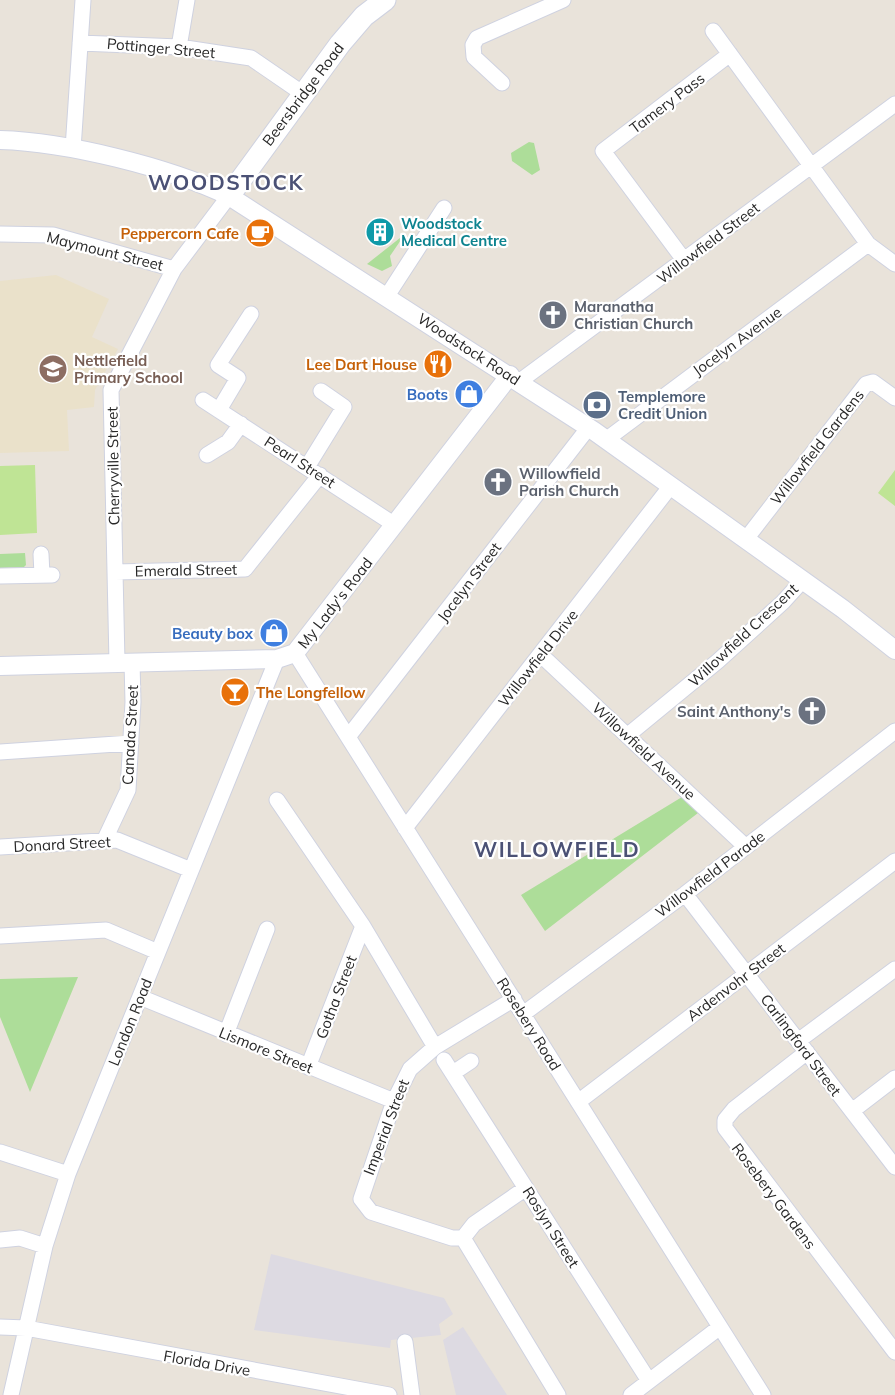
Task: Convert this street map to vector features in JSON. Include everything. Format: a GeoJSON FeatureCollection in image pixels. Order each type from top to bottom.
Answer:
{"type":"FeatureCollection","features":[{"type":"Feature","properties":{"kind":"main road","name":"Beersbridge Road"},"geometry":{"type":"LineString","coordinates":[[229,196],[302,93],[364,16],[385,0]]}},
{"type":"Feature","properties":{"kind":"street"},"geometry":{"type":"LineString","coordinates":[[73,149],[83,0]]}},
{"type":"Feature","properties":{"kind":"street"},"geometry":{"type":"LineString","coordinates":[[179,47],[187,0]]}},
{"type":"Feature","properties":{"kind":"street"},"geometry":{"type":"LineString","coordinates":[[502,83],[474,57],[473,45],[477,38],[563,0]]}},
{"type":"Feature","properties":{"kind":"street"},"geometry":{"type":"LineString","coordinates":[[713,31],[813,165],[868,244],[895,264]]}},
{"type":"Feature","properties":{"kind":"street","name":"Pottinger Street"},"geometry":{"type":"LineString","coordinates":[[80,43],[179,47],[250,58],[302,93]]}},
{"type":"Feature","properties":{"kind":"street","name":"Tamery Pass"},"geometry":{"type":"LineString","coordinates":[[684,260],[603,151],[730,54]]}},
{"type":"Feature","properties":{"kind":"street","name":"Willowfield Street"},"geometry":{"type":"LineString","coordinates":[[515,378],[684,260],[895,104]]}},
{"type":"Feature","properties":{"kind":"street","name":"Woodstock Road"},"geometry":{"type":"LineString","coordinates":[[0,141],[73,149],[193,180],[229,196],[607,439],[663,482],[803,580],[895,650]]}},
{"type":"Feature","properties":{"kind":"street","name":"Cherryville Street"},"geometry":{"type":"LineString","coordinates":[[124,662],[115,572],[111,390],[174,269],[229,196]]}},
{"type":"Feature","properties":{"kind":"street"},"geometry":{"type":"LineString","coordinates":[[387,296],[444,208]]}},
{"type":"Feature","properties":{"kind":"street","name":"Maymount Street"},"geometry":{"type":"LineString","coordinates":[[0,234],[53,235],[174,269]]}},
{"type":"Feature","properties":{"kind":"street","name":"Jocelyn Avenue"},"geometry":{"type":"LineString","coordinates":[[607,439],[868,244]]}},
{"type":"Feature","properties":{"kind":"street"},"geometry":{"type":"LineString","coordinates":[[219,410],[238,378],[218,365],[250,314]]}},
{"type":"Feature","properties":{"kind":"street","name":"My Lady's Road"},"geometry":{"type":"LineString","coordinates":[[0,666],[277,659],[295,653],[395,525],[515,378]]}},
{"type":"Feature","properties":{"kind":"street","name":"Willowfield Gardens"},"geometry":{"type":"LineString","coordinates":[[746,539],[866,384],[873,382],[895,398]]}},
{"type":"Feature","properties":{"kind":"street"},"geometry":{"type":"LineString","coordinates":[[307,466],[344,407],[321,391]]}},
{"type":"Feature","properties":{"kind":"street","name":"Pearl Street"},"geometry":{"type":"LineString","coordinates":[[203,400],[395,525]]}},
{"type":"Feature","properties":{"kind":"street"},"geometry":{"type":"LineString","coordinates":[[207,455],[228,442],[241,424]]}},
{"type":"Feature","properties":{"kind":"street","name":"Jocelyn Street"},"geometry":{"type":"LineString","coordinates":[[348,737],[589,427]]}},
{"type":"Feature","properties":{"kind":"street","name":"Emerald Street"},"geometry":{"type":"LineString","coordinates":[[115,572],[245,569],[320,476]]}},
{"type":"Feature","properties":{"kind":"street","name":"Willowfield Drive"},"geometry":{"type":"LineString","coordinates":[[405,828],[541,655],[663,482]]}},
{"type":"Feature","properties":{"kind":"street"},"geometry":{"type":"LineString","coordinates":[[0,576],[47,575],[41,554]]}},
{"type":"Feature","properties":{"kind":"street","name":"Willowfield Crescent"},"geometry":{"type":"LineString","coordinates":[[628,735],[718,661],[783,602],[803,580]]}},
{"type":"Feature","properties":{"kind":"street","name":"Rosebery Road"},"geometry":{"type":"LineString","coordinates":[[295,653],[763,1395]]}},
{"type":"Feature","properties":{"kind":"street","name":"Willowfield Avenue"},"geometry":{"type":"LineString","coordinates":[[541,655],[746,847]]}},
{"type":"Feature","properties":{"kind":"street","name":"London Road"},"geometry":{"type":"LineString","coordinates":[[11,1395],[45,1246],[68,1174],[277,659]]}},
{"type":"Feature","properties":{"kind":"street","name":"Canada Street"},"geometry":{"type":"LineString","coordinates":[[105,839],[128,790],[131,742],[124,662]]}},
{"type":"Feature","properties":{"kind":"street","name":"Willowfield Parade"},"geometry":{"type":"LineString","coordinates":[[523,1014],[686,894],[895,731]]}},
{"type":"Feature","properties":{"kind":"street"},"geometry":{"type":"LineString","coordinates":[[0,752],[131,742]]}},
{"type":"Feature","properties":{"kind":"street"},"geometry":{"type":"LineString","coordinates":[[277,800],[363,926],[435,1047]]}},
{"type":"Feature","properties":{"kind":"street","name":"Donard Street"},"geometry":{"type":"LineString","coordinates":[[0,846],[117,840],[191,870]]}},
{"type":"Feature","properties":{"kind":"street","name":"Ardenvohr Street"},"geometry":{"type":"LineString","coordinates":[[578,1102],[895,861]]}},
{"type":"Feature","properties":{"kind":"street","name":"Carlingford Street"},"geometry":{"type":"LineString","coordinates":[[686,894],[895,1167]]}},
{"type":"Feature","properties":{"kind":"street","name":"Gotha Street"},"geometry":{"type":"LineString","coordinates":[[308,1067],[363,926]]}},
{"type":"Feature","properties":{"kind":"street"},"geometry":{"type":"LineString","coordinates":[[226,1034],[267,929]]}},
{"type":"Feature","properties":{"kind":"street"},"geometry":{"type":"LineString","coordinates":[[0,936],[106,930],[158,952]]}},
{"type":"Feature","properties":{"kind":"street"},"geometry":{"type":"LineString","coordinates":[[802,1047],[895,969]]}},
{"type":"Feature","properties":{"kind":"street","name":"Lismore Street"},"geometry":{"type":"LineString","coordinates":[[140,997],[394,1101]]}},
{"type":"Feature","properties":{"kind":"street","name":"Imperial Street"},"geometry":{"type":"LineString","coordinates":[[463,1238],[452,1238],[381,1216],[371,1212],[361,1199],[401,1082],[410,1069],[435,1047],[514,999]]}},
{"type":"Feature","properties":{"kind":"street","name":"Rosebery Gardens"},"geometry":{"type":"LineString","coordinates":[[802,1047],[734,1109],[725,1120],[725,1128],[895,1353]]}},
{"type":"Feature","properties":{"kind":"street","name":"Roslyn Street"},"geometry":{"type":"LineString","coordinates":[[471,1061],[448,1067],[649,1381]]}},
{"type":"Feature","properties":{"kind":"street"},"geometry":{"type":"LineString","coordinates":[[852,1111],[895,1078]]}},
{"type":"Feature","properties":{"kind":"street"},"geometry":{"type":"LineString","coordinates":[[0,1152],[68,1174]]}},
{"type":"Feature","properties":{"kind":"street"},"geometry":{"type":"LineString","coordinates":[[526,1188],[474,1224],[463,1238],[558,1395]]}},
{"type":"Feature","properties":{"kind":"street"},"geometry":{"type":"LineString","coordinates":[[0,1240],[20,1238],[45,1246]]}},
{"type":"Feature","properties":{"kind":"street","name":"Florida Drive"},"geometry":{"type":"LineString","coordinates":[[0,1327],[26,1328],[389,1395]]}},
{"type":"Feature","properties":{"kind":"street"},"geometry":{"type":"LineString","coordinates":[[631,1395],[720,1327]]}},
{"type":"Feature","properties":{"kind":"street"},"geometry":{"type":"LineString","coordinates":[[405,1342],[412,1395]]}},
{"type":"Feature","properties":{"kind":"shaded area","name":"Nettlefield Primary School"},"geometry":{"type":"Polygon","coordinates":[[[56,275],[109,299],[92,337],[118,349],[95,390],[94,407],[67,410],[69,451],[0,453],[0,281],[56,275]]]}},
{"type":"Feature","properties":{"kind":"shaded area"},"geometry":{"type":"Polygon","coordinates":[[[271,1254],[444,1298],[453,1314],[439,1324],[441,1335],[391,1340],[390,1348],[254,1330],[271,1254]]]}},
{"type":"Feature","properties":{"kind":"shaded area"},"geometry":{"type":"Polygon","coordinates":[[[463,1327],[507,1395],[456,1395],[443,1340],[463,1327]]]}},
{"type":"Feature","properties":{"kind":"green space"},"geometry":{"type":"Polygon","coordinates":[[[529,142],[534,143],[540,170],[532,175],[512,161],[511,153],[529,142]]]}},
{"type":"Feature","properties":{"kind":"green space"},"geometry":{"type":"Polygon","coordinates":[[[405,234],[390,256],[392,266],[382,271],[367,264],[405,234]]]}},
{"type":"Feature","properties":{"kind":"green space"},"geometry":{"type":"Polygon","coordinates":[[[35,465],[37,533],[0,535],[0,466],[35,465]]]}},
{"type":"Feature","properties":{"kind":"green space"},"geometry":{"type":"Polygon","coordinates":[[[895,470],[895,506],[878,493],[895,470]]]}},
{"type":"Feature","properties":{"kind":"green space"},"geometry":{"type":"Polygon","coordinates":[[[25,553],[26,565],[24,567],[0,568],[0,554],[25,553]]]}},
{"type":"Feature","properties":{"kind":"green space"},"geometry":{"type":"Polygon","coordinates":[[[682,797],[698,813],[545,931],[521,895],[682,797]]]}},
{"type":"Feature","properties":{"kind":"green space"},"geometry":{"type":"Polygon","coordinates":[[[78,977],[30,1092],[0,1017],[0,979],[78,977]]]}},
{"type":"Feature","properties":{"kind":"place","name":"Woodstock Medical Centre"},"geometry":{"type":"Point","coordinates":[380,232]}},
{"type":"Feature","properties":{"kind":"place","name":"Peppercorn Cafe"},"geometry":{"type":"Point","coordinates":[260,233]}},
{"type":"Feature","properties":{"kind":"place","name":"Maranatha Christian Church"},"geometry":{"type":"Point","coordinates":[553,315]}},
{"type":"Feature","properties":{"kind":"place","name":"Lee Dart House"},"geometry":{"type":"Point","coordinates":[438,364]}},
{"type":"Feature","properties":{"kind":"place","name":"Nettlefield Primary School"},"geometry":{"type":"Point","coordinates":[53,369]}},
{"type":"Feature","properties":{"kind":"place","name":"Boots"},"geometry":{"type":"Point","coordinates":[469,394]}},
{"type":"Feature","properties":{"kind":"place","name":"Templemore Credit Union"},"geometry":{"type":"Point","coordinates":[597,405]}},
{"type":"Feature","properties":{"kind":"place","name":"Willowfield Parish Church"},"geometry":{"type":"Point","coordinates":[498,482]}},
{"type":"Feature","properties":{"kind":"place","name":"Beauty box"},"geometry":{"type":"Point","coordinates":[274,633]}},
{"type":"Feature","properties":{"kind":"place","name":"The Longfellow"},"geometry":{"type":"Point","coordinates":[235,692]}},
{"type":"Feature","properties":{"kind":"place","name":"Saint Anthony's"},"geometry":{"type":"Point","coordinates":[812,711]}},
{"type":"Feature","properties":{"kind":"district","name":"WOODSTOCK"},"geometry":{"type":"Point","coordinates":[226,182]}},
{"type":"Feature","properties":{"kind":"district","name":"WILLOWFIELD"},"geometry":{"type":"Point","coordinates":[557,849]}}]}
